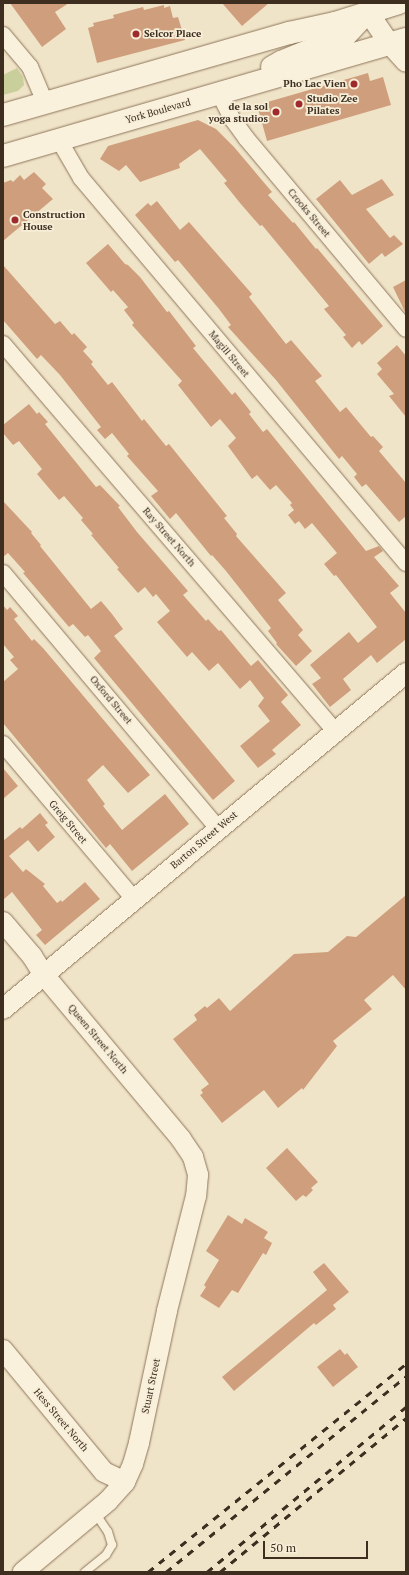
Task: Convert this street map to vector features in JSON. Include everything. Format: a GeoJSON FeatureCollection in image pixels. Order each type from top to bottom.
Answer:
{"type":"FeatureCollection","features":[{"type":"Feature","properties":{"kind":"main road"},"geometry":{"type":"LineString","coordinates":[[3,115],[289,33],[335,23],[364,8],[399,3]]}},
{"type":"Feature","properties":{"kind":"main road"},"geometry":{"type":"LineString","coordinates":[[243,86],[281,62],[345,36],[364,8]]}},
{"type":"Feature","properties":{"kind":"main road"},"geometry":{"type":"LineString","coordinates":[[398,41],[406,25]]}},
{"type":"Feature","properties":{"kind":"main road","name":"York Boulevard"},"geometry":{"type":"LineString","coordinates":[[3,156],[398,41]]}},
{"type":"Feature","properties":{"kind":"street"},"geometry":{"type":"LineString","coordinates":[[364,8],[398,41],[406,62]]}},
{"type":"Feature","properties":{"kind":"street"},"geometry":{"type":"LineString","coordinates":[[3,35],[30,67],[45,102]]}},
{"type":"Feature","properties":{"kind":"street","name":"Crooks Street"},"geometry":{"type":"LineString","coordinates":[[219,94],[233,120],[246,138],[406,329]]}},
{"type":"Feature","properties":{"kind":"street","name":"Magill Street"},"geometry":{"type":"LineString","coordinates":[[59,140],[81,178],[406,564]]}},
{"type":"Feature","properties":{"kind":"street","name":"Ray Street North"},"geometry":{"type":"LineString","coordinates":[[3,344],[335,731]]}},
{"type":"Feature","properties":{"kind":"street","name":"Oxford Street"},"geometry":{"type":"LineString","coordinates":[[3,573],[218,828]]}},
{"type":"Feature","properties":{"kind":"street","name":"Barton Street West"},"geometry":{"type":"LineString","coordinates":[[3,1009],[218,828],[406,673]]}},
{"type":"Feature","properties":{"kind":"street","name":"Greig Street"},"geometry":{"type":"LineString","coordinates":[[3,744],[134,899]]}},
{"type":"Feature","properties":{"kind":"street","name":"Queen Street North"},"geometry":{"type":"LineString","coordinates":[[3,922],[32,956],[44,975],[181,1139],[193,1157]]}},
{"type":"Feature","properties":{"kind":"street","name":"Stuart Street"},"geometry":{"type":"LineString","coordinates":[[23,1572],[108,1501],[124,1482],[140,1443],[167,1311],[196,1196],[198,1175],[193,1157]]}},
{"type":"Feature","properties":{"kind":"street","name":"Hess Street North"},"geometry":{"type":"LineString","coordinates":[[3,1350],[104,1472],[124,1482]]}},
{"type":"Feature","properties":{"kind":"lane"},"geometry":{"type":"LineString","coordinates":[[85,1572],[106,1556],[112,1545],[108,1532],[95,1513]]}},
{"type":"Feature","properties":{"kind":"green space"},"geometry":{"type":"Polygon","coordinates":[[[17,68],[23,77],[24,85],[18,91],[3,95],[3,75],[17,68]]]}},
{"type":"Feature","properties":{"kind":"building"},"geometry":{"type":"Polygon","coordinates":[[[10,3],[69,3],[55,12],[66,29],[42,47],[10,3]]]}},
{"type":"Feature","properties":{"kind":"building"},"geometry":{"type":"Polygon","coordinates":[[[222,3],[269,3],[242,26],[222,3]]]}},
{"type":"Feature","properties":{"kind":"building","name":"Selcor Place"},"geometry":{"type":"Polygon","coordinates":[[[164,5],[164,8],[170,6],[173,18],[178,17],[185,40],[97,63],[88,28],[94,26],[93,23],[114,18],[113,15],[143,7],[144,10],[164,5]]]}},
{"type":"Feature","properties":{"kind":"building"},"geometry":{"type":"Polygon","coordinates":[[[368,73],[370,81],[383,77],[391,105],[267,141],[257,105],[368,73]]]}},
{"type":"Feature","properties":{"kind":"building"},"geometry":{"type":"Polygon","coordinates":[[[198,120],[216,129],[234,147],[272,192],[268,195],[293,223],[294,222],[316,249],[317,248],[383,326],[362,345],[359,341],[352,348],[343,337],[346,335],[324,309],[329,306],[262,225],[260,226],[240,203],[224,183],[227,181],[200,149],[179,164],[180,168],[140,182],[126,165],[119,171],[100,159],[108,146],[198,120]]]}},
{"type":"Feature","properties":{"kind":"building","name":"Construction House"},"geometry":{"type":"Polygon","coordinates":[[[34,172],[46,184],[42,188],[53,199],[3,241],[3,183],[11,180],[13,182],[20,175],[24,180],[34,172]]]}},
{"type":"Feature","properties":{"kind":"building"},"geometry":{"type":"Polygon","coordinates":[[[382,179],[394,195],[366,209],[390,238],[394,235],[403,244],[385,257],[382,253],[369,264],[316,199],[340,180],[352,195],[382,179]]]}},
{"type":"Feature","properties":{"kind":"building"},"geometry":{"type":"Polygon","coordinates":[[[157,201],[180,230],[189,222],[252,294],[249,297],[286,344],[291,340],[322,376],[315,381],[340,412],[346,407],[371,437],[373,436],[383,447],[379,451],[406,483],[406,516],[399,522],[366,484],[362,487],[354,477],[357,474],[342,456],[339,459],[276,380],[228,327],[231,325],[219,309],[178,260],[175,262],[135,215],[148,203],[151,206],[157,201]]]}},
{"type":"Feature","properties":{"kind":"building"},"geometry":{"type":"Polygon","coordinates":[[[108,244],[125,264],[128,265],[140,277],[167,312],[169,311],[196,346],[193,348],[232,395],[235,392],[251,412],[249,414],[263,432],[267,429],[366,551],[379,546],[383,551],[374,557],[399,586],[390,593],[406,613],[406,639],[377,663],[371,655],[343,679],[351,690],[330,707],[312,684],[321,678],[310,665],[349,632],[358,643],[377,627],[336,575],[334,576],[324,564],[337,553],[312,523],[305,529],[299,521],[295,524],[288,515],[294,510],[290,505],[292,503],[276,485],[270,490],[257,475],[252,479],[228,446],[236,438],[220,419],[211,427],[178,385],[182,381],[132,325],[134,323],[124,310],[128,307],[113,290],[111,292],[86,263],[108,244]]]}},
{"type":"Feature","properties":{"kind":"building"},"geometry":{"type":"Polygon","coordinates":[[[3,265],[55,324],[60,321],[72,335],[74,333],[87,347],[83,351],[93,362],[91,364],[108,385],[112,382],[142,421],[144,419],[166,446],[169,444],[227,516],[224,518],[237,534],[236,536],[286,593],[278,600],[303,630],[298,635],[312,651],[296,666],[276,644],[277,643],[268,631],[271,628],[226,571],[212,555],[211,556],[176,513],[170,519],[151,496],[158,491],[127,456],[129,454],[112,433],[105,439],[97,430],[101,427],[60,375],[41,355],[37,359],[3,320],[3,265]]]}},
{"type":"Feature","properties":{"kind":"building"},"geometry":{"type":"Polygon","coordinates":[[[406,280],[406,314],[393,287],[406,280]]]}},
{"type":"Feature","properties":{"kind":"building"},"geometry":{"type":"Polygon","coordinates":[[[397,345],[406,356],[406,417],[389,396],[394,394],[377,374],[382,369],[377,363],[397,345]]]}},
{"type":"Feature","properties":{"kind":"building"},"geometry":{"type":"Polygon","coordinates":[[[29,404],[37,414],[39,412],[48,422],[45,424],[96,487],[100,485],[120,506],[118,507],[137,532],[188,591],[183,595],[206,621],[208,619],[219,631],[221,630],[251,666],[258,660],[288,695],[281,702],[301,725],[272,750],[276,754],[258,768],[240,746],[270,721],[258,706],[264,698],[250,680],[240,689],[218,663],[209,671],[192,652],[187,657],[157,622],[170,611],[156,594],[153,597],[145,587],[138,593],[117,569],[119,568],[91,535],[93,534],[81,520],[83,518],[64,496],[59,500],[37,474],[42,469],[19,441],[13,445],[3,433],[3,425],[29,404]]]}},
{"type":"Feature","properties":{"kind":"building"},"geometry":{"type":"Polygon","coordinates":[[[3,501],[32,532],[31,533],[41,545],[40,546],[91,609],[101,601],[112,614],[123,629],[114,636],[235,781],[213,800],[94,658],[101,651],[88,635],[85,637],[73,624],[69,627],[8,553],[3,557],[3,501]]]}},
{"type":"Feature","properties":{"kind":"building"},"geometry":{"type":"Polygon","coordinates":[[[3,605],[7,610],[10,607],[18,616],[14,619],[32,641],[34,639],[43,648],[150,775],[128,793],[103,765],[87,780],[105,804],[103,806],[122,830],[165,794],[189,824],[132,871],[110,844],[106,848],[3,723],[3,682],[18,669],[10,660],[14,657],[3,644],[3,605]]]}},
{"type":"Feature","properties":{"kind":"building"},"geometry":{"type":"Polygon","coordinates":[[[3,768],[18,786],[3,799],[3,768]]]}},
{"type":"Feature","properties":{"kind":"building"},"geometry":{"type":"Polygon","coordinates":[[[40,813],[48,823],[45,825],[55,837],[38,852],[28,840],[9,856],[23,872],[26,869],[45,884],[43,886],[57,903],[61,900],[62,902],[85,882],[100,899],[45,945],[36,935],[42,930],[12,892],[3,900],[3,841],[20,827],[22,829],[40,813]]]}},
{"type":"Feature","properties":{"kind":"building"},"geometry":{"type":"Polygon","coordinates":[[[406,895],[406,990],[393,975],[364,1000],[372,1009],[333,1041],[337,1046],[303,1090],[302,1088],[278,1108],[264,1090],[222,1123],[200,1095],[203,1093],[201,1090],[209,1084],[173,1039],[197,1020],[194,1015],[205,1006],[207,1008],[219,998],[230,1011],[294,954],[328,952],[347,936],[356,937],[406,895]]]}},
{"type":"Feature","properties":{"kind":"building"},"geometry":{"type":"Polygon","coordinates":[[[287,1148],[318,1182],[311,1188],[313,1190],[306,1197],[303,1195],[296,1201],[266,1168],[287,1148]]]}},
{"type":"Feature","properties":{"kind":"building"},"geometry":{"type":"Polygon","coordinates":[[[228,1215],[242,1224],[245,1218],[268,1232],[264,1238],[272,1243],[266,1255],[263,1253],[238,1293],[232,1290],[219,1308],[200,1296],[206,1287],[204,1285],[219,1260],[206,1251],[228,1215]]]}},
{"type":"Feature","properties":{"kind":"building"},"geometry":{"type":"Polygon","coordinates":[[[324,1263],[349,1292],[333,1305],[336,1309],[316,1325],[314,1323],[234,1391],[222,1377],[327,1290],[313,1272],[324,1263]]]}},
{"type":"Feature","properties":{"kind":"building"},"geometry":{"type":"Polygon","coordinates":[[[340,1349],[345,1355],[347,1353],[358,1367],[333,1387],[317,1367],[340,1349]]]}},
{"type":"Feature","properties":{"kind":"railway"},"geometry":{"type":"LineString","coordinates":[[148,1572],[406,1364]]}},
{"type":"Feature","properties":{"kind":"railway"},"geometry":{"type":"LineString","coordinates":[[166,1572],[406,1376]]}},
{"type":"Feature","properties":{"kind":"railway"},"geometry":{"type":"LineString","coordinates":[[207,1572],[406,1407]]}},
{"type":"Feature","properties":{"kind":"railway"},"geometry":{"type":"LineString","coordinates":[[220,1572],[406,1418]]}},
{"type":"Feature","properties":{"kind":"place","name":"Selcor Place"},"geometry":{"type":"Point","coordinates":[136,34]}},
{"type":"Feature","properties":{"kind":"place","name":"Pho Lac Vien"},"geometry":{"type":"Point","coordinates":[354,84]}},
{"type":"Feature","properties":{"kind":"place","name":"Studio Zee Pilates"},"geometry":{"type":"Point","coordinates":[299,104]}},
{"type":"Feature","properties":{"kind":"place","name":"de la sol yoga studios"},"geometry":{"type":"Point","coordinates":[276,112]}},
{"type":"Feature","properties":{"kind":"place","name":"Construction House"},"geometry":{"type":"Point","coordinates":[15,220]}}]}
